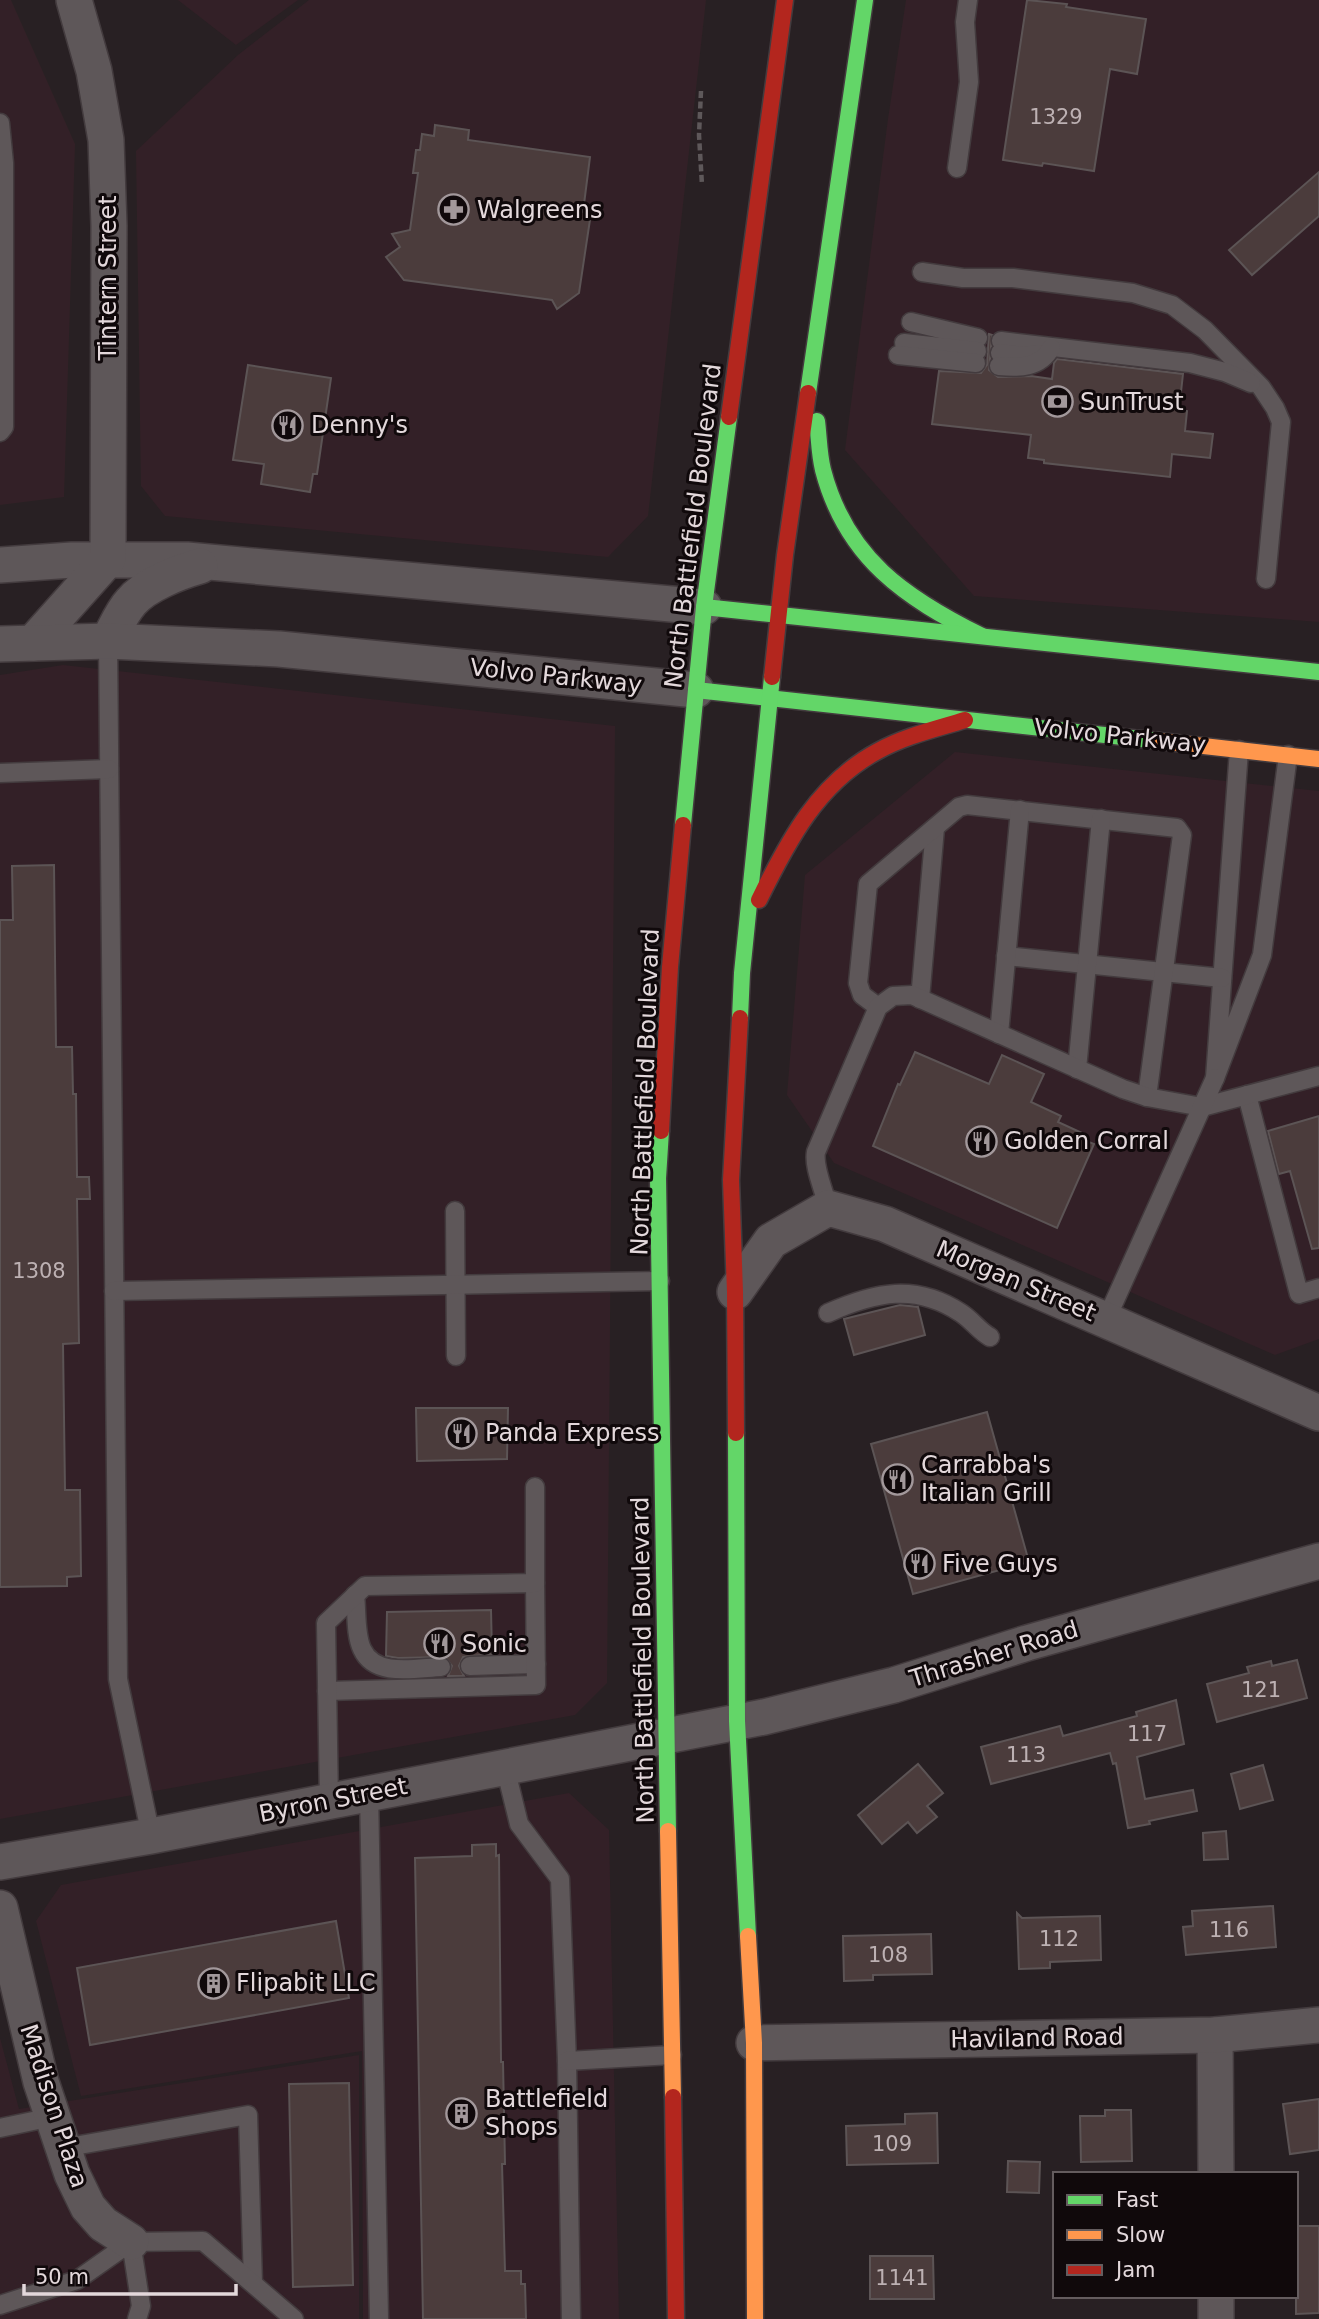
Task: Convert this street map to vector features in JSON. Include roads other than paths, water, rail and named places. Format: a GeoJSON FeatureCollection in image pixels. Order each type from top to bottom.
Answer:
{"type":"FeatureCollection","features":[{"type":"Feature","properties":{"kind":"main road","name":"North Battlefield Boulevard"},"geometry":{"type":"LineString","coordinates":[[676,2319],[659,1178],[670,967],[704,607],[785,0]]}},
{"type":"Feature","properties":{"kind":"main road"},"geometry":{"type":"LineString","coordinates":[[755,2319],[754,2043],[737,1721],[735,1292],[731,1180],[745,946],[785,555],[865,0]]}},
{"type":"Feature","properties":{"kind":"main road"},"geometry":{"type":"LineString","coordinates":[[811,372],[822,469],[837,511],[860,549],[876,568],[912,599],[982,636]]}},
{"type":"Feature","properties":{"kind":"main road"},"geometry":{"type":"LineString","coordinates":[[704,607],[1319,672]]}},
{"type":"Feature","properties":{"kind":"main road","name":"Volvo Parkway"},"geometry":{"type":"LineString","coordinates":[[696,690],[1319,759]]}},
{"type":"Feature","properties":{"kind":"main road"},"geometry":{"type":"LineString","coordinates":[[748,920],[790,836],[809,808],[839,775],[880,750],[965,720]]}},
{"type":"Feature","properties":{"kind":"street","name":"Tintern Street"},"geometry":{"type":"LineString","coordinates":[[74,0],[94,71],[106,140],[109,226],[108,559]]}},
{"type":"Feature","properties":{"kind":"street"},"geometry":{"type":"LineString","coordinates":[[16,643],[108,559]]}},
{"type":"Feature","properties":{"kind":"street"},"geometry":{"type":"LineString","coordinates":[[0,565],[108,559],[214,562],[704,607]]}},
{"type":"Feature","properties":{"kind":"street"},"geometry":{"type":"LineString","coordinates":[[108,641],[131,602],[144,591],[179,572],[214,562]]}},
{"type":"Feature","properties":{"kind":"street","name":"Volvo Parkway"},"geometry":{"type":"LineString","coordinates":[[16,643],[108,641],[279,649],[696,690]]}},
{"type":"Feature","properties":{"kind":"street"},"geometry":{"type":"LineString","coordinates":[[735,1292],[771,1241],[828,1208]]}},
{"type":"Feature","properties":{"kind":"street","name":"Morgan Street"},"geometry":{"type":"LineString","coordinates":[[828,1208],[885,1224],[1319,1413]]}},
{"type":"Feature","properties":{"kind":"street","name":"Thrasher Road"},"geometry":{"type":"LineString","coordinates":[[666,1735],[764,1717],[894,1685],[1027,1643],[1319,1561]]}},
{"type":"Feature","properties":{"kind":"street","name":"Byron Street"},"geometry":{"type":"LineString","coordinates":[[0,1863],[666,1735]]}},
{"type":"Feature","properties":{"kind":"street","name":"Madison Plaza"},"geometry":{"type":"LineString","coordinates":[[0,1908],[29,2035],[72,2174],[88,2207],[103,2224],[131,2242]]}},
{"type":"Feature","properties":{"kind":"street","name":"Haviland Road"},"geometry":{"type":"LineString","coordinates":[[754,2043],[1215,2035],[1319,2025]]}},
{"type":"Feature","properties":{"kind":"street"},"geometry":{"type":"LineString","coordinates":[[1215,2035],[1216,2172]]}},
{"type":"Feature","properties":{"kind":"street"},"geometry":{"type":"LineString","coordinates":[[1216,2298],[1216,2319]]}},
{"type":"Feature","properties":{"kind":"lane"},"geometry":{"type":"LineString","coordinates":[[957,168],[969,82],[965,22],[968,0]]}},
{"type":"Feature","properties":{"kind":"lane"},"geometry":{"type":"LineString","coordinates":[[0,123],[4,163],[4,428],[0,432]]}},
{"type":"Feature","properties":{"kind":"lane"},"geometry":{"type":"LineString","coordinates":[[922,272],[963,278],[1013,278],[1133,293],[1172,305],[1205,330],[1261,387],[1281,422],[1266,579]]}},
{"type":"Feature","properties":{"kind":"lane"},"geometry":{"type":"LineString","coordinates":[[901,349],[977,351],[911,322]]}},
{"type":"Feature","properties":{"kind":"lane"},"geometry":{"type":"LineString","coordinates":[[1051,348],[1042,359],[1026,367],[1000,353],[1051,348],[1190,363],[1225,372],[1261,387]]}},
{"type":"Feature","properties":{"kind":"lane"},"geometry":{"type":"LineString","coordinates":[[108,641],[118,1679],[151,1836]]}},
{"type":"Feature","properties":{"kind":"lane"},"geometry":{"type":"LineString","coordinates":[[1215,1079],[1239,750]]}},
{"type":"Feature","properties":{"kind":"lane"},"geometry":{"type":"LineString","coordinates":[[1106,1320],[1215,1079],[1262,955],[1288,755]]}},
{"type":"Feature","properties":{"kind":"lane"},"geometry":{"type":"LineString","coordinates":[[0,773],[109,769]]}},
{"type":"Feature","properties":{"kind":"lane"},"geometry":{"type":"LineString","coordinates":[[878,1007],[862,995],[858,983],[868,884],[959,807],[967,804],[1170,826],[1181,831],[1146,1097]]}},
{"type":"Feature","properties":{"kind":"lane"},"geometry":{"type":"LineString","coordinates":[[999,1034],[1020,810]]}},
{"type":"Feature","properties":{"kind":"lane"},"geometry":{"type":"LineString","coordinates":[[1077,1069],[1101,819]]}},
{"type":"Feature","properties":{"kind":"lane"},"geometry":{"type":"LineString","coordinates":[[920,999],[935,828]]}},
{"type":"Feature","properties":{"kind":"lane"},"geometry":{"type":"LineString","coordinates":[[1006,956],[1222,978]]}},
{"type":"Feature","properties":{"kind":"lane"},"geometry":{"type":"LineString","coordinates":[[828,1208],[814,1160],[878,1007],[893,996],[912,995],[1146,1097],[1202,1107],[1319,1076]]}},
{"type":"Feature","properties":{"kind":"lane"},"geometry":{"type":"LineString","coordinates":[[1247,1095],[1299,1294],[1319,1288]]}},
{"type":"Feature","properties":{"kind":"lane"},"geometry":{"type":"LineString","coordinates":[[455,1211],[456,1356]]}},
{"type":"Feature","properties":{"kind":"lane"},"geometry":{"type":"LineString","coordinates":[[114,1291],[660,1281]]}},
{"type":"Feature","properties":{"kind":"lane"},"geometry":{"type":"LineString","coordinates":[[828,1313],[846,1305],[898,1292],[916,1294],[953,1308],[990,1338]]}},
{"type":"Feature","properties":{"kind":"lane"},"geometry":{"type":"LineString","coordinates":[[327,1691],[536,1685],[535,1487]]}},
{"type":"Feature","properties":{"kind":"lane"},"geometry":{"type":"LineString","coordinates":[[329,1801],[326,1623],[365,1586],[535,1583]]}},
{"type":"Feature","properties":{"kind":"lane"},"geometry":{"type":"LineString","coordinates":[[355,1595],[361,1648],[368,1659],[378,1666],[390,1668],[442,1667]]}},
{"type":"Feature","properties":{"kind":"lane"},"geometry":{"type":"LineString","coordinates":[[470,1666],[536,1664]]}},
{"type":"Feature","properties":{"kind":"lane"},"geometry":{"type":"LineString","coordinates":[[505,1767],[519,1824],[560,1880],[567,2061],[571,2319]]}},
{"type":"Feature","properties":{"kind":"lane"},"geometry":{"type":"LineString","coordinates":[[369,1793],[379,2319]]}},
{"type":"Feature","properties":{"kind":"lane"},"geometry":{"type":"LineString","coordinates":[[567,2061],[673,2054]]}},
{"type":"Feature","properties":{"kind":"lane"},"geometry":{"type":"LineString","coordinates":[[0,2128],[58,2133],[248,2115],[253,2283]]}},
{"type":"Feature","properties":{"kind":"lane"},"geometry":{"type":"LineString","coordinates":[[0,2305],[77,2280],[131,2242],[203,2241],[294,2319]]}},
{"type":"Feature","properties":{"kind":"lane"},"geometry":{"type":"LineString","coordinates":[[131,2242],[141,2306],[137,2319]]}},
{"type":"Feature","properties":{"kind":"place","name":"Walgreens"},"geometry":{"type":"Point","coordinates":[454,210]}},
{"type":"Feature","properties":{"kind":"place","name":"SunTrust"},"geometry":{"type":"Point","coordinates":[1057,402]}},
{"type":"Feature","properties":{"kind":"place","name":"Denny's"},"geometry":{"type":"Point","coordinates":[288,425]}},
{"type":"Feature","properties":{"kind":"place","name":"Golden Corral"},"geometry":{"type":"Point","coordinates":[981,1141]}},
{"type":"Feature","properties":{"kind":"place","name":"Panda Express"},"geometry":{"type":"Point","coordinates":[462,1433]}},
{"type":"Feature","properties":{"kind":"place","name":"Carrabba's Italian Grill"},"geometry":{"type":"Point","coordinates":[898,1479]}},
{"type":"Feature","properties":{"kind":"place","name":"Five Guys"},"geometry":{"type":"Point","coordinates":[919,1564]}},
{"type":"Feature","properties":{"kind":"place","name":"Sonic"},"geometry":{"type":"Point","coordinates":[439,1644]}},
{"type":"Feature","properties":{"kind":"place","name":"Flipabit LLC"},"geometry":{"type":"Point","coordinates":[213,1983]}},
{"type":"Feature","properties":{"kind":"place","name":"Battlefield Shops"},"geometry":{"type":"Point","coordinates":[462,2113]}}]}
